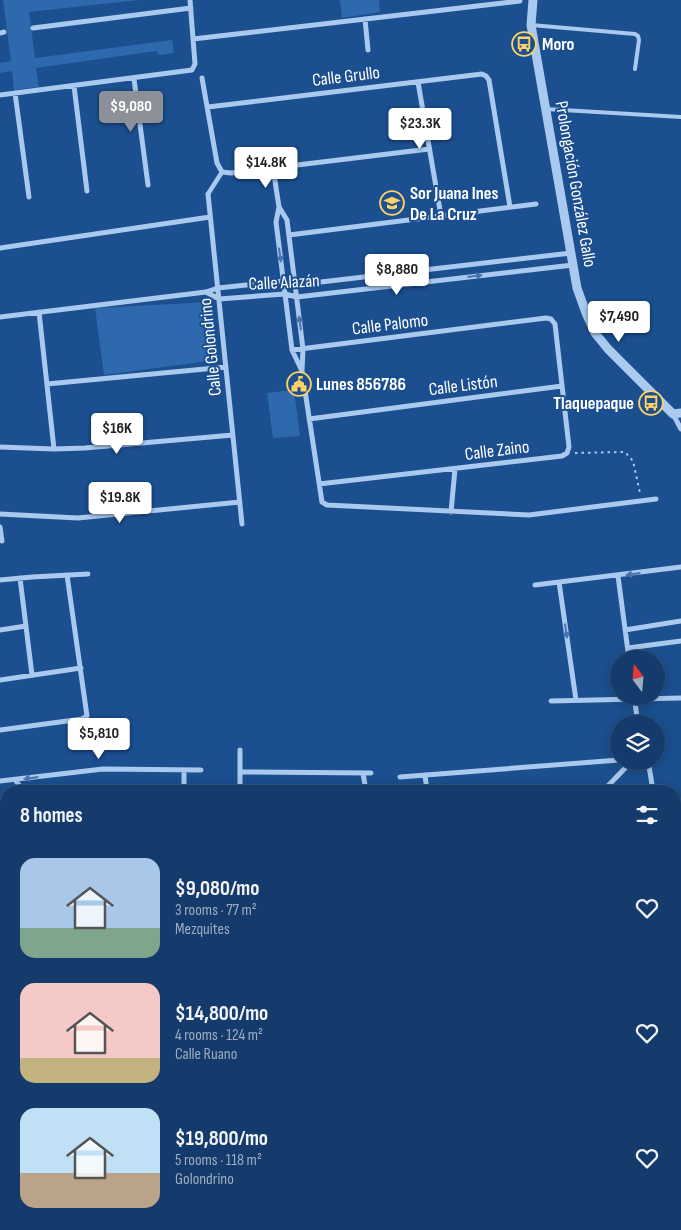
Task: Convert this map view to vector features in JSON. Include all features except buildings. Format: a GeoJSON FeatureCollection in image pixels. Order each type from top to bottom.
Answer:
{"type":"FeatureCollection","features":[{"type":"Feature","properties":{"kind":"street"},"geometry":{"type":"LineString","coordinates":[[0,95],[190,71],[194,68],[190,0]]}},
{"type":"Feature","properties":{"kind":"street","name":"Prolongación González Gallo"},"geometry":{"type":"LineString","coordinates":[[533,0],[531,25],[577,288],[595,333],[608,349],[677,414],[681,429]]}},
{"type":"Feature","properties":{"kind":"street"},"geometry":{"type":"LineString","coordinates":[[193,39],[520,1]]}},
{"type":"Feature","properties":{"kind":"street"},"geometry":{"type":"LineString","coordinates":[[33,28],[191,8]]}},
{"type":"Feature","properties":{"kind":"street"},"geometry":{"type":"LineString","coordinates":[[365,19],[368,50]]}},
{"type":"Feature","properties":{"kind":"street","name":"Calle Grullo"},"geometry":{"type":"LineString","coordinates":[[208,106],[482,74],[489,80],[510,207]]}},
{"type":"Feature","properties":{"kind":"street"},"geometry":{"type":"LineString","coordinates":[[202,78],[217,163],[222,172],[231,173],[429,149]]}},
{"type":"Feature","properties":{"kind":"street"},"geometry":{"type":"LineString","coordinates":[[134,79],[148,184]]}},
{"type":"Feature","properties":{"kind":"street"},"geometry":{"type":"LineString","coordinates":[[418,82],[441,216]]}},
{"type":"Feature","properties":{"kind":"street"},"geometry":{"type":"LineString","coordinates":[[74,86],[87,191]]}},
{"type":"Feature","properties":{"kind":"street"},"geometry":{"type":"LineString","coordinates":[[15,93],[29,197]]}},
{"type":"Feature","properties":{"kind":"street"},"geometry":{"type":"LineString","coordinates":[[273,168],[279,207],[276,222],[292,350],[302,371]]}},
{"type":"Feature","properties":{"kind":"street","name":"Calle Golondrino"},"geometry":{"type":"LineString","coordinates":[[222,172],[208,194],[242,524]]}},
{"type":"Feature","properties":{"kind":"street"},"geometry":{"type":"LineString","coordinates":[[289,235],[536,204]]}},
{"type":"Feature","properties":{"kind":"street"},"geometry":{"type":"LineString","coordinates":[[279,207],[287,220],[303,349],[302,371],[322,502],[327,504],[451,512],[528,515],[656,499]]}},
{"type":"Feature","properties":{"kind":"street"},"geometry":{"type":"LineString","coordinates":[[0,248],[210,217]]}},
{"type":"Feature","properties":{"kind":"street","name":"Calle Alazán"},"geometry":{"type":"LineString","coordinates":[[0,316],[206,292],[218,288],[284,281],[295,286],[571,253]]}},
{"type":"Feature","properties":{"kind":"street","name":"Calle Alazán"},"geometry":{"type":"LineString","coordinates":[[219,300],[285,294],[296,298],[573,265]]}},
{"type":"Feature","properties":{"kind":"street"},"geometry":{"type":"LineString","coordinates":[[206,292],[219,300]]}},
{"type":"Feature","properties":{"kind":"street"},"geometry":{"type":"LineString","coordinates":[[39,312],[54,449]]}},
{"type":"Feature","properties":{"kind":"street","name":"Calle Palomo"},"geometry":{"type":"LineString","coordinates":[[292,350],[546,318],[551,319],[555,324],[562,386]]}},
{"type":"Feature","properties":{"kind":"street"},"geometry":{"type":"LineString","coordinates":[[47,384],[226,368]]}},
{"type":"Feature","properties":{"kind":"street"},"geometry":{"type":"LineString","coordinates":[[562,386],[569,447],[568,453]]}},
{"type":"Feature","properties":{"kind":"street","name":"Calle Listón"},"geometry":{"type":"LineString","coordinates":[[309,419],[562,386]]}},
{"type":"Feature","properties":{"kind":"street"},"geometry":{"type":"LineString","coordinates":[[0,447],[54,449],[233,435]]}},
{"type":"Feature","properties":{"kind":"street","name":"Calle Zaino"},"geometry":{"type":"LineString","coordinates":[[319,484],[562,456],[568,453]]}},
{"type":"Feature","properties":{"kind":"street"},"geometry":{"type":"LineString","coordinates":[[451,512],[455,469]]}},
{"type":"Feature","properties":{"kind":"street"},"geometry":{"type":"LineString","coordinates":[[0,514],[78,518],[240,502]]}},
{"type":"Feature","properties":{"kind":"street"},"geometry":{"type":"LineString","coordinates":[[0,528],[2,541]]}},
{"type":"Feature","properties":{"kind":"street"},"geometry":{"type":"LineString","coordinates":[[535,585],[681,567]]}},
{"type":"Feature","properties":{"kind":"street"},"geometry":{"type":"LineString","coordinates":[[0,580],[88,574]]}},
{"type":"Feature","properties":{"kind":"street"},"geometry":{"type":"LineString","coordinates":[[0,730],[87,716],[67,575]]}},
{"type":"Feature","properties":{"kind":"street"},"geometry":{"type":"LineString","coordinates":[[618,576],[628,648],[681,641]]}},
{"type":"Feature","properties":{"kind":"street"},"geometry":{"type":"LineString","coordinates":[[20,578],[32,675]]}},
{"type":"Feature","properties":{"kind":"street"},"geometry":{"type":"LineString","coordinates":[[559,582],[576,700]]}},
{"type":"Feature","properties":{"kind":"street"},"geometry":{"type":"LineString","coordinates":[[625,630],[681,621]]}},
{"type":"Feature","properties":{"kind":"street"},"geometry":{"type":"LineString","coordinates":[[0,630],[26,626]]}},
{"type":"Feature","properties":{"kind":"street"},"geometry":{"type":"LineString","coordinates":[[0,680],[81,668]]}},
{"type":"Feature","properties":{"kind":"street"},"geometry":{"type":"LineString","coordinates":[[665,698],[681,698]]}},
{"type":"Feature","properties":{"kind":"street"},"geometry":{"type":"LineString","coordinates":[[551,701],[610,699]]}},
{"type":"Feature","properties":{"kind":"street"},"geometry":{"type":"LineString","coordinates":[[240,750],[240,785]]}},
{"type":"Feature","properties":{"kind":"street"},"geometry":{"type":"LineString","coordinates":[[400,777],[610,761]]}},
{"type":"Feature","properties":{"kind":"street"},"geometry":{"type":"LineString","coordinates":[[0,782],[103,770],[201,770]]}},
{"type":"Feature","properties":{"kind":"street"},"geometry":{"type":"LineString","coordinates":[[184,770],[184,785]]}},
{"type":"Feature","properties":{"kind":"street"},"geometry":{"type":"LineString","coordinates":[[609,785],[623,770]]}},
{"type":"Feature","properties":{"kind":"street"},"geometry":{"type":"LineString","coordinates":[[650,770],[652,785]]}},
{"type":"Feature","properties":{"kind":"street"},"geometry":{"type":"LineString","coordinates":[[240,772],[371,773]]}},
{"type":"Feature","properties":{"kind":"street"},"geometry":{"type":"LineString","coordinates":[[363,773],[365,785]]}},
{"type":"Feature","properties":{"kind":"street"},"geometry":{"type":"LineString","coordinates":[[425,775],[426,785]]}},
{"type":"Feature","properties":{"kind":"street"},"geometry":{"type":"LineString","coordinates":[[15,780],[19,785]]}},
{"type":"Feature","properties":{"kind":"lane"},"geometry":{"type":"LineString","coordinates":[[531,25],[635,34],[639,40],[635,69]]}},
{"type":"Feature","properties":{"kind":"lane"},"geometry":{"type":"LineString","coordinates":[[546,109],[681,117]]}},
{"type":"Feature","properties":{"kind":"path"},"geometry":{"type":"LineString","coordinates":[[568,453],[625,452],[633,461],[642,501]]}},
{"type":"Feature","properties":{"kind":"shaded area"},"geometry":{"type":"Polygon","coordinates":[[[3,0],[139,0],[29,12],[35,58],[172,40],[174,53],[160,55],[156,51],[36,68],[39,87],[14,90],[12,71],[0,73],[0,63],[11,61],[3,0]]]}},
{"type":"Feature","properties":{"kind":"shaded area"},"geometry":{"type":"Polygon","coordinates":[[[340,0],[379,0],[380,12],[342,18],[340,0]]]}},
{"type":"Feature","properties":{"kind":"shaded area"},"geometry":{"type":"Polygon","coordinates":[[[210,302],[216,360],[104,375],[95,308],[210,302]]]}},
{"type":"Feature","properties":{"kind":"shaded area"},"geometry":{"type":"Polygon","coordinates":[[[294,390],[300,436],[273,438],[267,393],[294,390]]]}},
{"type":"Feature","properties":{"kind":"place","name":"Moro"},"geometry":{"type":"Point","coordinates":[524,44]}},
{"type":"Feature","properties":{"kind":"place","name":"Sor Juana Ines De La Cruz"},"geometry":{"type":"Point","coordinates":[392,203]}},
{"type":"Feature","properties":{"kind":"place","name":"Lunes 856786"},"geometry":{"type":"Point","coordinates":[299,384]}},
{"type":"Feature","properties":{"kind":"place","name":"Tlaquepaque"},"geometry":{"type":"Point","coordinates":[651,403]}}]}
